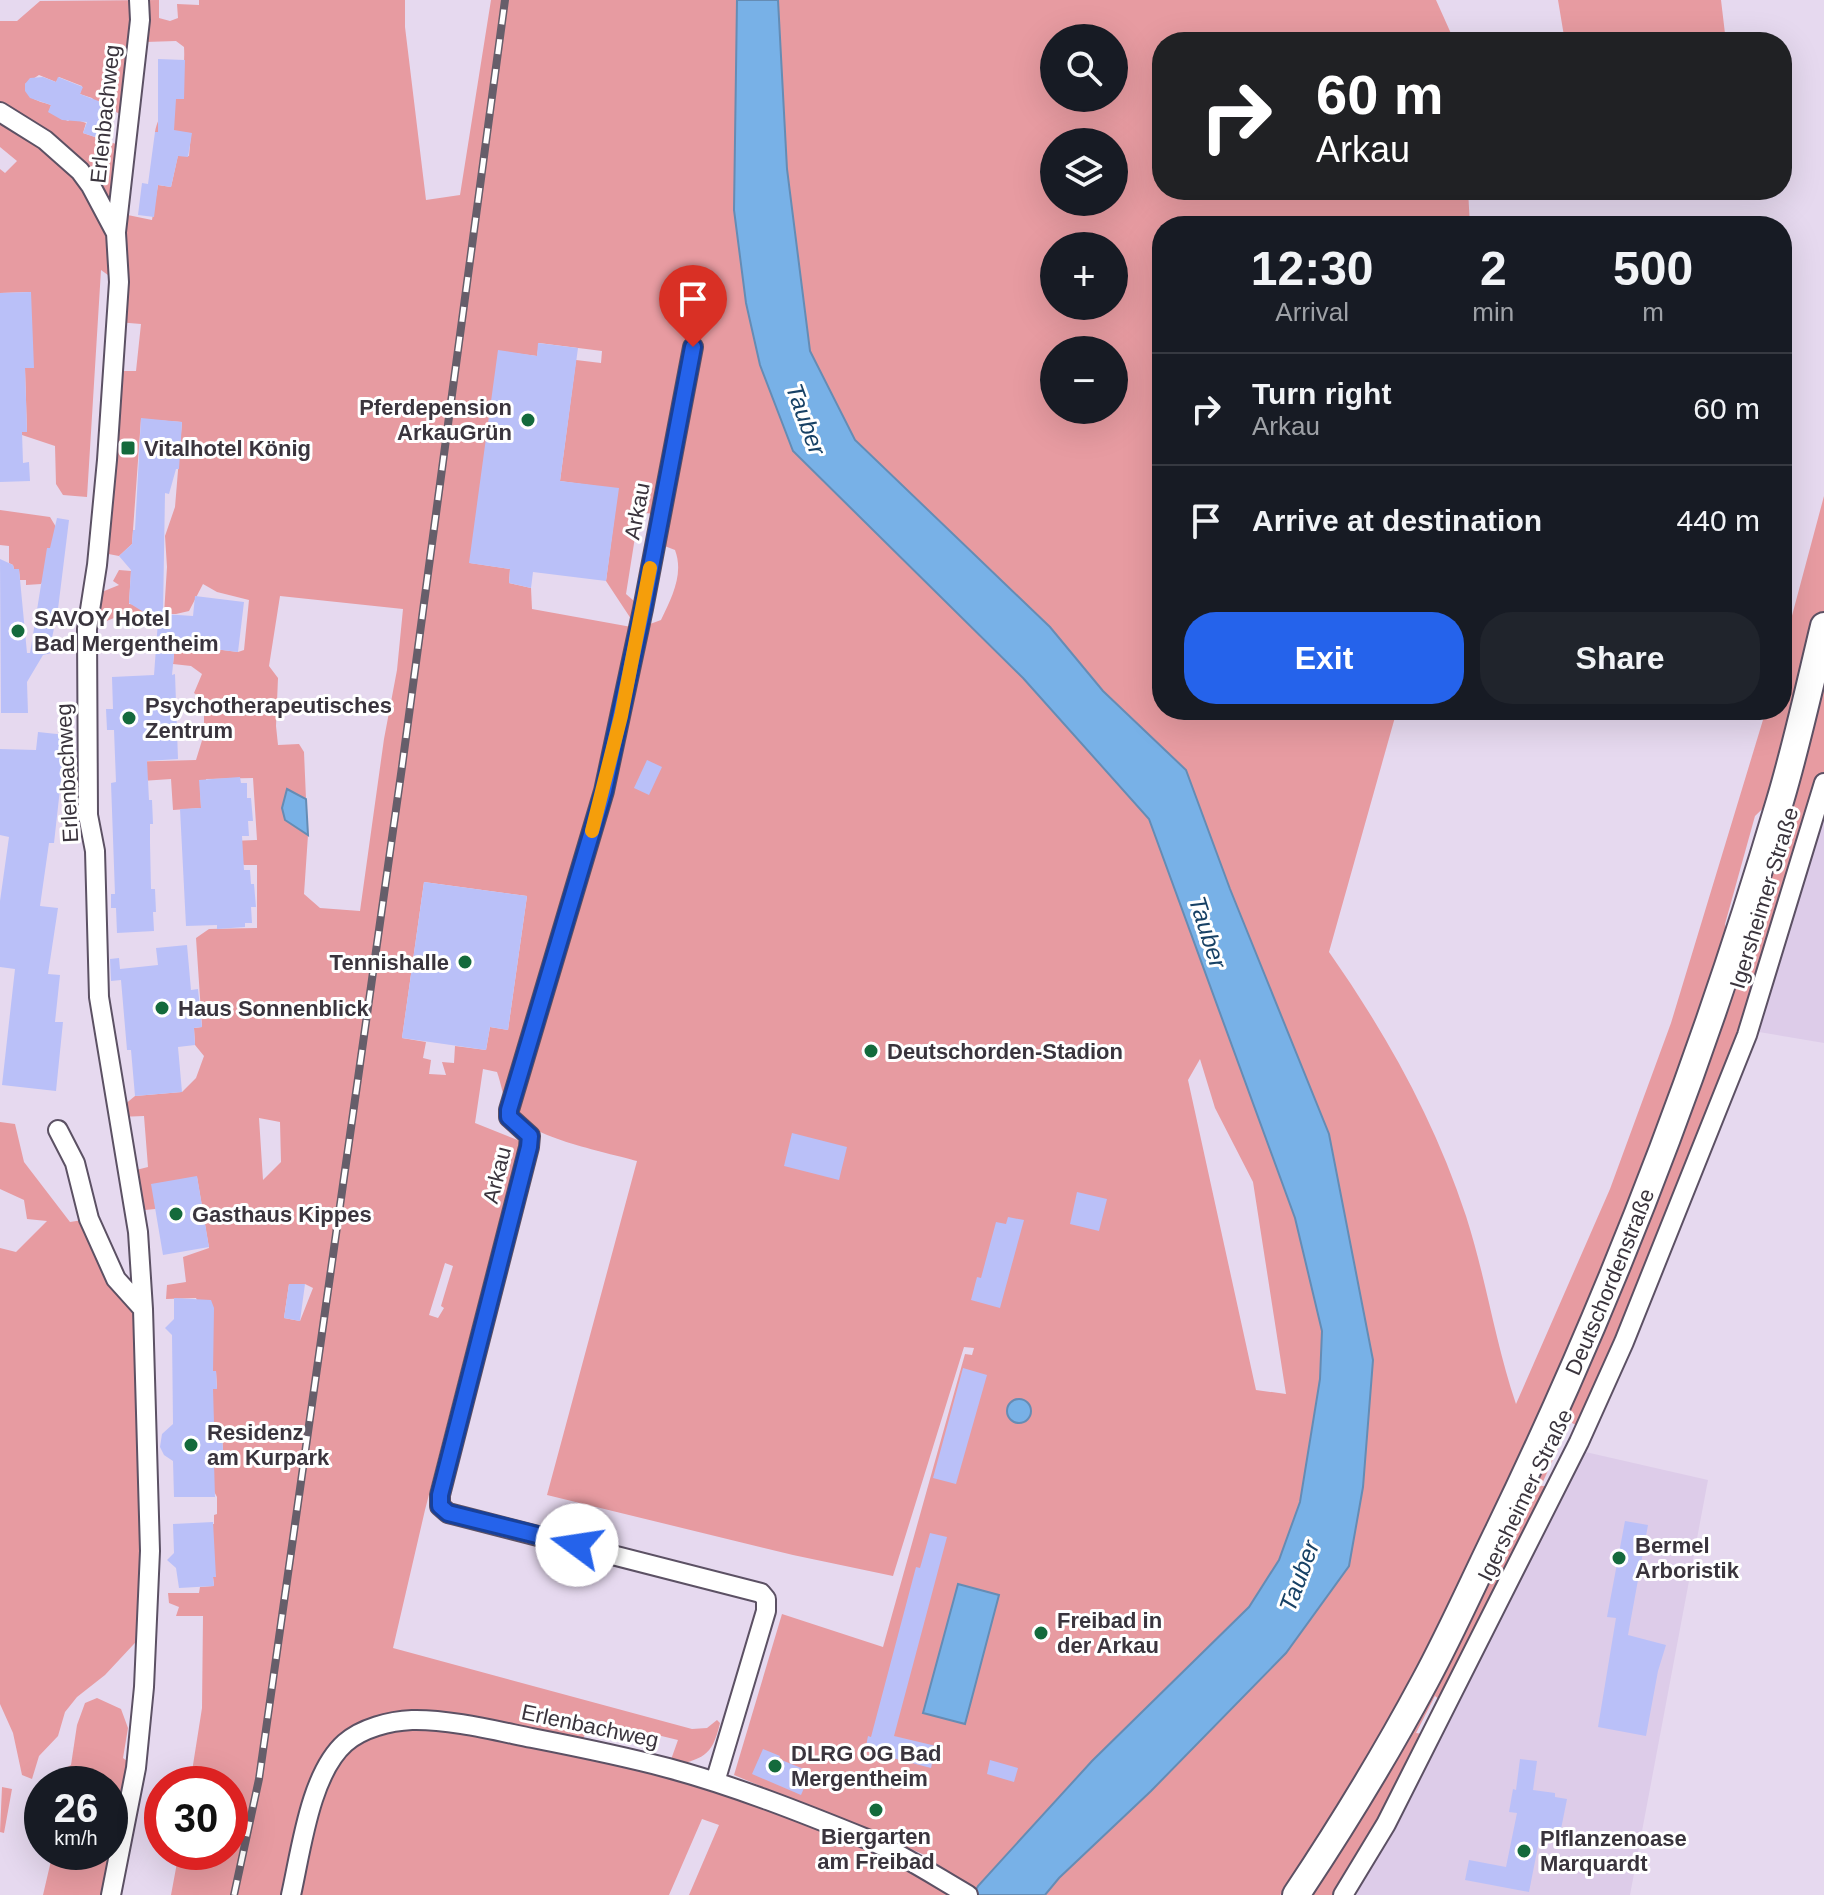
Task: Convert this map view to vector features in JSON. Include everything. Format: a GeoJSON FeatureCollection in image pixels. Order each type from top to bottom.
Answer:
{"type":"FeatureCollection","features":[{"type":"Feature","properties":{"kind":"street","name":"Erlenbachweg"},"geometry":{"type":"LineString","coordinates":[[111,1895],[136,1768],[144,1687],[150,1551],[143,1309],[136,1222],[99,997],[95,851],[88,815],[87,629],[97,565],[108,444],[119,282],[116,233],[140,20],[139,0]]}},
{"type":"Feature","properties":{"kind":"street","name":"Erlenbachweg"},"geometry":{"type":"LineString","coordinates":[[0,112],[45,140],[80,171],[99,198],[116,233]]}},
{"type":"Feature","properties":{"kind":"street","name":"Arkau"},"geometry":{"type":"LineString","coordinates":[[693,347],[643,609],[604,791],[509,1110],[509,1117],[530,1136],[529,1147],[440,1495],[440,1506],[448,1513],[761,1593],[766,1599],[766,1611],[715,1782]]}},
{"type":"Feature","properties":{"kind":"street","name":"Deutschordenstraße"},"geometry":{"type":"LineString","coordinates":[[1296,1895],[1426,1680],[1536,1453],[1597,1313],[1679,1108],[1729,964],[1780,802],[1824,626]]}},
{"type":"Feature","properties":{"kind":"street","name":"Igersheimer Straße"},"geometry":{"type":"LineString","coordinates":[[1343,1895],[1386,1824],[1579,1442],[1624,1342],[1747,1035],[1824,783]]}},
{"type":"Feature","properties":{"kind":"street"},"geometry":{"type":"LineString","coordinates":[[58,1130],[75,1163],[89,1219],[116,1279],[143,1309]]}},
{"type":"Feature","properties":{"kind":"street","name":"Erlenbachweg"},"geometry":{"type":"LineString","coordinates":[[291,1895],[319,1786],[331,1758],[357,1734],[384,1724],[413,1720],[591,1749],[715,1782],[870,1840],[964,1892]]}},
{"type":"Feature","properties":{"kind":"street"},"geometry":{"type":"LineString","coordinates":[[1280,1895],[1320,1859]]}},
{"type":"Feature","properties":{"kind":"street"},"geometry":{"type":"LineString","coordinates":[[1305,1895],[1320,1859]]}},
{"type":"Feature","properties":{"kind":"shaded area"},"geometry":{"type":"Polygon","coordinates":[[[159,0],[159,18],[170,21],[178,18],[177,4],[199,5],[199,0],[405,0],[405,27],[426,200],[460,195],[491,0],[737,0],[734,210],[746,303],[760,365],[1023,678],[1149,819],[1295,1218],[1322,1331],[1320,1379],[1300,1502],[1279,1560],[1249,1607],[973,1895],[689,1895],[719,1825],[702,1819],[669,1895],[171,1895],[176,1870],[248,1870],[248,1766],[193,1766],[202,1708],[203,1616],[176,1616],[179,1607],[169,1603],[168,1593],[199,1593],[200,1587],[214,1586],[213,1577],[216,1577],[199,1525],[214,1524],[217,1497],[199,1463],[219,1462],[219,1452],[223,1451],[218,1423],[199,1424],[213,1399],[213,1389],[217,1388],[216,1371],[213,1371],[211,1300],[166,1299],[167,1285],[186,1282],[183,1257],[209,1248],[197,1177],[155,1209],[135,1211],[128,1172],[148,1167],[144,1116],[119,1117],[118,1110],[135,1096],[182,1092],[196,1078],[204,1056],[195,1045],[194,1028],[202,1027],[196,938],[209,929],[257,928],[257,865],[244,865],[207,842],[257,840],[253,778],[206,779],[206,783],[200,784],[201,808],[173,810],[171,779],[127,782],[123,762],[196,760],[204,734],[204,700],[194,693],[202,674],[191,666],[173,664],[175,644],[238,652],[244,650],[249,600],[217,592],[203,584],[189,611],[164,614],[165,536],[175,507],[182,422],[141,419],[132,544],[119,556],[98,552],[113,371],[136,371],[141,324],[117,322],[119,283],[101,270],[87,497],[63,495],[56,484],[55,446],[22,435],[22,432],[27,432],[25,368],[31,292],[0,293],[0,169],[5,173],[17,161],[0,147],[0,21],[17,21],[40,1],[159,0]],[[176,41],[145,42],[128,118],[116,112],[110,97],[97,104],[92,98],[80,94],[82,86],[59,77],[56,82],[39,75],[25,84],[30,96],[51,105],[49,112],[68,121],[72,118],[86,123],[83,133],[125,147],[118,213],[152,220],[158,185],[171,187],[178,155],[189,156],[191,133],[155,132],[161,117],[178,94],[184,67],[184,47],[176,41]],[[539,343],[537,356],[499,351],[470,563],[510,569],[509,583],[531,588],[532,609],[637,628],[606,581],[618,489],[560,481],[576,360],[601,363],[602,351],[539,343]],[[639,512],[626,594],[643,609],[639,628],[661,620],[676,585],[678,568],[675,550],[662,545],[660,515],[639,512]],[[280,596],[269,666],[278,678],[278,745],[299,744],[304,752],[306,799],[287,790],[285,820],[308,835],[304,894],[320,908],[360,911],[397,670],[403,609],[280,596]],[[424,882],[402,1038],[426,1042],[423,1058],[431,1060],[429,1074],[446,1075],[442,1062],[454,1063],[455,1046],[486,1050],[490,1027],[508,1030],[527,896],[424,882]],[[1200,1059],[1188,1080],[1256,1390],[1286,1394],[1253,1182],[1215,1108],[1200,1059]],[[483,1069],[475,1123],[520,1141],[425,1510],[393,1648],[692,1729],[707,1728],[717,1720],[720,1723],[717,1735],[709,1750],[698,1758],[671,1767],[926,1870],[932,1858],[734,1775],[782,1614],[883,1647],[965,1354],[972,1355],[974,1348],[964,1347],[893,1576],[547,1495],[637,1161],[566,1142],[530,1127],[508,1107],[497,1072],[483,1069]],[[259,1118],[263,1180],[281,1162],[280,1122],[259,1118]],[[445,1263],[429,1315],[438,1318],[444,1308],[441,1306],[453,1266],[445,1263]],[[289,1284],[284,1318],[300,1321],[313,1288],[305,1284],[289,1284]],[[591,1719],[580,1747],[668,1768],[678,1740],[591,1719]]]}},
{"type":"Feature","properties":{"kind":"shaded area"},"geometry":{"type":"Polygon","coordinates":[[[778,0],[1436,0],[1450,32],[1152,32],[1152,200],[1469,200],[1469,216],[1152,216],[1152,720],[1394,720],[1329,952],[1389,1046],[1439,1146],[1473,1239],[1516,1404],[1610,1189],[1671,1023],[1763,720],[1792,720],[1792,616],[1824,496],[1824,783],[1747,1035],[1624,1342],[1343,1895],[1305,1895],[1318,1860],[1280,1895],[1045,1895],[1363,1487],[1230,889],[1186,770],[1103,691],[1050,627],[855,440],[810,351],[787,169],[778,0]],[[1782,790],[1755,816],[1725,924],[1729,961],[1782,790]],[[1570,1422],[1541,1486],[1546,1486],[1576,1425],[1570,1422]],[[1435,1696],[1416,1733],[1423,1734],[1440,1700],[1435,1696]]]}},
{"type":"Feature","properties":{"kind":"shaded area"},"geometry":{"type":"Polygon","coordinates":[[[1558,0],[1721,0],[1725,32],[1563,32],[1558,0]]]}},
{"type":"Feature","properties":{"kind":"shaded area"},"geometry":{"type":"Polygon","coordinates":[[[0,510],[50,517],[65,542],[41,584],[26,585],[26,580],[20,580],[19,570],[9,563],[9,546],[0,545],[0,510]]]}},
{"type":"Feature","properties":{"kind":"shaded area"},"geometry":{"type":"Polygon","coordinates":[[[119,570],[131,571],[129,604],[142,605],[142,611],[158,621],[114,618],[87,629],[92,596],[119,585],[113,581],[119,570]]]}},
{"type":"Feature","properties":{"kind":"shaded area"},"geometry":{"type":"Polygon","coordinates":[[[1824,809],[1824,1043],[1759,1032],[1824,809]]]}},
{"type":"Feature","properties":{"kind":"shaded area"},"geometry":{"type":"Polygon","coordinates":[[[0,1122],[15,1124],[24,1162],[70,1222],[89,1219],[143,1309],[147,1630],[105,1675],[77,1697],[65,1712],[58,1736],[39,1756],[36,1766],[24,1766],[24,1776],[13,1733],[0,1704],[0,1248],[16,1252],[47,1221],[27,1219],[24,1200],[0,1189],[0,1122]]]}},
{"type":"Feature","properties":{"kind":"shaded area"},"geometry":{"type":"Polygon","coordinates":[[[1581,1451],[1708,1480],[1630,1895],[1356,1895],[1581,1451]]]}},
{"type":"Feature","properties":{"kind":"shaded area"},"geometry":{"type":"Polygon","coordinates":[[[97,1698],[121,1709],[128,1728],[123,1758],[136,1768],[128,1809],[128,1766],[69,1766],[85,1703],[97,1698]]]}},
{"type":"Feature","properties":{"kind":"shaded area"},"geometry":{"type":"Polygon","coordinates":[[[2,1787],[12,1789],[4,1833],[0,1832],[2,1787]]]}},
{"type":"Feature","properties":{"kind":"shaded area"},"geometry":{"type":"Polygon","coordinates":[[[49,1870],[116,1870],[111,1895],[43,1895],[49,1870]]]}},
{"type":"Feature","properties":{"kind":"water","name":"Tauber"},"geometry":{"type":"Polygon","coordinates":[[[737,0],[778,0],[787,169],[810,351],[855,440],[1050,627],[1103,691],[1186,770],[1230,889],[1329,1134],[1373,1360],[1363,1487],[1349,1566],[1286,1653],[1045,1895],[973,1895],[1092,1761],[1249,1607],[1279,1560],[1300,1502],[1320,1379],[1322,1331],[1295,1218],[1149,819],[1023,678],[793,451],[760,365],[746,303],[734,210],[737,0]]]}},
{"type":"Feature","properties":{"kind":"water"},"geometry":{"type":"Polygon","coordinates":[[[287,789],[306,799],[308,835],[285,820],[282,808],[287,789]]]}},
{"type":"Feature","properties":{"kind":"water"},"geometry":{"type":"Polygon","coordinates":[[[1019,1399],[1028,1402],[1031,1411],[1028,1420],[1019,1423],[1010,1420],[1007,1411],[1010,1402],[1019,1399]]]}},
{"type":"Feature","properties":{"kind":"water"},"geometry":{"type":"Polygon","coordinates":[[[958,1584],[999,1595],[965,1724],[923,1713],[958,1584]]]}},
{"type":"Feature","properties":{"kind":"building"},"geometry":{"type":"Polygon","coordinates":[[[158,59],[185,60],[184,99],[176,99],[174,130],[192,133],[188,157],[178,156],[171,187],[158,185],[154,217],[138,215],[142,183],[148,184],[155,132],[158,132],[158,59]]]}},
{"type":"Feature","properties":{"kind":"building"},"geometry":{"type":"Polygon","coordinates":[[[43,77],[56,82],[58,77],[83,87],[80,94],[101,102],[110,97],[116,112],[105,117],[98,138],[83,133],[87,122],[62,120],[48,112],[51,105],[30,98],[25,84],[30,78],[43,77]]]}},
{"type":"Feature","properties":{"kind":"building"},"geometry":{"type":"Polygon","coordinates":[[[31,292],[34,368],[25,368],[27,432],[22,432],[23,463],[29,462],[30,481],[0,482],[0,293],[31,292]]]}},
{"type":"Feature","properties":{"kind":"building","name":"Pferdepension ArkauGrün"},"geometry":{"type":"Polygon","coordinates":[[[538,343],[578,348],[560,481],[619,488],[606,581],[533,572],[531,588],[509,583],[510,569],[469,563],[498,350],[537,356],[538,343]]]}},
{"type":"Feature","properties":{"kind":"building"},"geometry":{"type":"Polygon","coordinates":[[[141,418],[182,422],[179,469],[176,469],[169,494],[165,493],[163,614],[193,616],[195,596],[244,602],[238,652],[175,644],[172,675],[175,674],[178,759],[147,761],[153,824],[150,824],[150,843],[151,889],[155,889],[154,931],[117,933],[116,908],[111,908],[111,894],[115,894],[111,783],[116,782],[114,730],[107,730],[106,709],[113,709],[112,677],[154,675],[158,621],[129,603],[131,570],[119,556],[132,544],[135,530],[141,418]]]}},
{"type":"Feature","properties":{"kind":"building","name":"SAVOY Hotel Bad Mergentheim"},"geometry":{"type":"Polygon","coordinates":[[[57,518],[69,520],[52,638],[58,640],[55,652],[43,655],[27,682],[28,713],[1,713],[0,559],[19,569],[27,653],[30,653],[47,548],[50,548],[57,518]]]}},
{"type":"Feature","properties":{"kind":"building"},"geometry":{"type":"Polygon","coordinates":[[[38,732],[66,735],[54,843],[49,843],[40,906],[58,908],[48,974],[60,975],[55,1022],[63,1022],[56,1091],[2,1085],[15,969],[0,967],[0,901],[9,837],[0,835],[0,749],[36,750],[38,732]]]}},
{"type":"Feature","properties":{"kind":"building"},"geometry":{"type":"Polygon","coordinates":[[[647,760],[662,767],[649,795],[634,788],[647,760]]]}},
{"type":"Feature","properties":{"kind":"building"},"geometry":{"type":"Polygon","coordinates":[[[240,777],[241,783],[247,783],[253,821],[248,821],[249,836],[242,836],[244,870],[250,870],[251,884],[254,884],[256,907],[251,907],[252,923],[245,923],[245,927],[217,929],[217,925],[186,926],[180,809],[201,808],[199,780],[240,777]]]}},
{"type":"Feature","properties":{"kind":"building","name":"Tennishalle"},"geometry":{"type":"Polygon","coordinates":[[[424,882],[527,896],[508,1030],[490,1027],[486,1050],[402,1038],[424,882]]]}},
{"type":"Feature","properties":{"kind":"building","name":"Haus Sonnenblick"},"geometry":{"type":"Polygon","coordinates":[[[187,945],[191,990],[198,989],[202,1027],[194,1028],[195,1045],[178,1047],[182,1092],[135,1096],[131,1050],[127,1050],[121,980],[111,981],[110,959],[119,958],[120,969],[158,965],[156,948],[187,945]]]}},
{"type":"Feature","properties":{"kind":"building"},"geometry":{"type":"Polygon","coordinates":[[[792,1133],[847,1147],[839,1180],[784,1166],[792,1133]]]}},
{"type":"Feature","properties":{"kind":"building","name":"Gasthaus Kippes"},"geometry":{"type":"Polygon","coordinates":[[[197,1176],[209,1247],[163,1255],[151,1184],[197,1176]]]}},
{"type":"Feature","properties":{"kind":"building"},"geometry":{"type":"Polygon","coordinates":[[[1077,1192],[1107,1199],[1099,1231],[1070,1224],[1077,1192]]]}},
{"type":"Feature","properties":{"kind":"building"},"geometry":{"type":"Polygon","coordinates":[[[1008,1217],[1024,1220],[1000,1308],[971,1300],[977,1277],[981,1278],[996,1222],[1006,1224],[1008,1217]]]}},
{"type":"Feature","properties":{"kind":"building"},"geometry":{"type":"Polygon","coordinates":[[[289,1284],[305,1284],[300,1321],[284,1318],[289,1284]]]}},
{"type":"Feature","properties":{"kind":"building","name":"Residenz am Kurpark"},"geometry":{"type":"Polygon","coordinates":[[[174,1298],[211,1300],[214,1308],[213,1371],[216,1371],[217,1389],[213,1389],[214,1423],[219,1423],[223,1451],[219,1452],[219,1462],[214,1463],[215,1497],[174,1497],[173,1461],[164,1455],[160,1447],[162,1434],[173,1424],[172,1335],[165,1328],[174,1319],[174,1298]]]}},
{"type":"Feature","properties":{"kind":"building"},"geometry":{"type":"Polygon","coordinates":[[[963,1368],[987,1375],[956,1484],[933,1478],[963,1368]]]}},
{"type":"Feature","properties":{"kind":"building"},"geometry":{"type":"Polygon","coordinates":[[[1625,1521],[1648,1525],[1628,1635],[1666,1645],[1646,1736],[1598,1727],[1616,1618],[1607,1617],[1625,1521]]]}},
{"type":"Feature","properties":{"kind":"building"},"geometry":{"type":"Polygon","coordinates":[[[213,1522],[214,1586],[179,1588],[176,1568],[167,1560],[174,1553],[173,1524],[213,1522]]]}},
{"type":"Feature","properties":{"kind":"building"},"geometry":{"type":"Polygon","coordinates":[[[930,1533],[947,1537],[894,1736],[936,1746],[931,1768],[865,1751],[916,1567],[920,1568],[930,1533]]]}},
{"type":"Feature","properties":{"kind":"building","name":"DLRG OG Bad Mergentheim"},"geometry":{"type":"Polygon","coordinates":[[[763,1749],[811,1772],[801,1795],[752,1774],[763,1749]]]}},
{"type":"Feature","properties":{"kind":"building"},"geometry":{"type":"Polygon","coordinates":[[[1520,1759],[1537,1761],[1533,1790],[1555,1793],[1555,1797],[1567,1799],[1559,1839],[1540,1836],[1529,1892],[1465,1880],[1469,1860],[1506,1867],[1517,1813],[1509,1812],[1520,1759]]]}},
{"type":"Feature","properties":{"kind":"building"},"geometry":{"type":"Polygon","coordinates":[[[990,1760],[1018,1768],[1014,1782],[987,1774],[990,1760]]]}},
{"type":"Feature","properties":{"kind":"railway"},"geometry":{"type":"LineString","coordinates":[[234,1895],[259,1779],[402,767],[505,0]]}},
{"type":"Feature","properties":{"kind":"slow traffic"},"geometry":{"type":"LineString","coordinates":[[592,831],[621,716],[650,568]]}},
{"type":"Feature","properties":{"kind":"place","name":"Pferdepension ArkauGrün"},"geometry":{"type":"Point","coordinates":[528,420]}},
{"type":"Feature","properties":{"kind":"place","name":"Vitalhotel König"},"geometry":{"type":"Point","coordinates":[128,448]}},
{"type":"Feature","properties":{"kind":"place","name":"SAVOY Hotel Bad Mergentheim"},"geometry":{"type":"Point","coordinates":[18,631]}},
{"type":"Feature","properties":{"kind":"place","name":"Psychotherapeutisches Zentrum"},"geometry":{"type":"Point","coordinates":[129,718]}},
{"type":"Feature","properties":{"kind":"place","name":"Tennishalle"},"geometry":{"type":"Point","coordinates":[465,962]}},
{"type":"Feature","properties":{"kind":"place","name":"Haus Sonnenblick"},"geometry":{"type":"Point","coordinates":[162,1008]}},
{"type":"Feature","properties":{"kind":"place","name":"Deutschorden-Stadion"},"geometry":{"type":"Point","coordinates":[871,1051]}},
{"type":"Feature","properties":{"kind":"place","name":"Gasthaus Kippes"},"geometry":{"type":"Point","coordinates":[176,1214]}},
{"type":"Feature","properties":{"kind":"place","name":"Residenz am Kurpark"},"geometry":{"type":"Point","coordinates":[191,1445]}},
{"type":"Feature","properties":{"kind":"place","name":"Bermel Arboristik"},"geometry":{"type":"Point","coordinates":[1619,1558]}},
{"type":"Feature","properties":{"kind":"place","name":"Freibad in der Arkau"},"geometry":{"type":"Point","coordinates":[1041,1633]}},
{"type":"Feature","properties":{"kind":"place","name":"DLRG OG Bad Mergentheim"},"geometry":{"type":"Point","coordinates":[775,1766]}},
{"type":"Feature","properties":{"kind":"place","name":"Biergarten am Freibad"},"geometry":{"type":"Point","coordinates":[876,1810]}},
{"type":"Feature","properties":{"kind":"place","name":"Plflanzenoase Marquardt"},"geometry":{"type":"Point","coordinates":[1524,1851]}},
{"type":"Feature","properties":{"kind":"route"},"geometry":{"type":"LineString","coordinates":[[577,1545],[448,1513],[440,1506],[440,1495],[529,1147],[530,1136],[513,1122],[509,1110],[604,791],[643,609],[693,347]]}}]}
